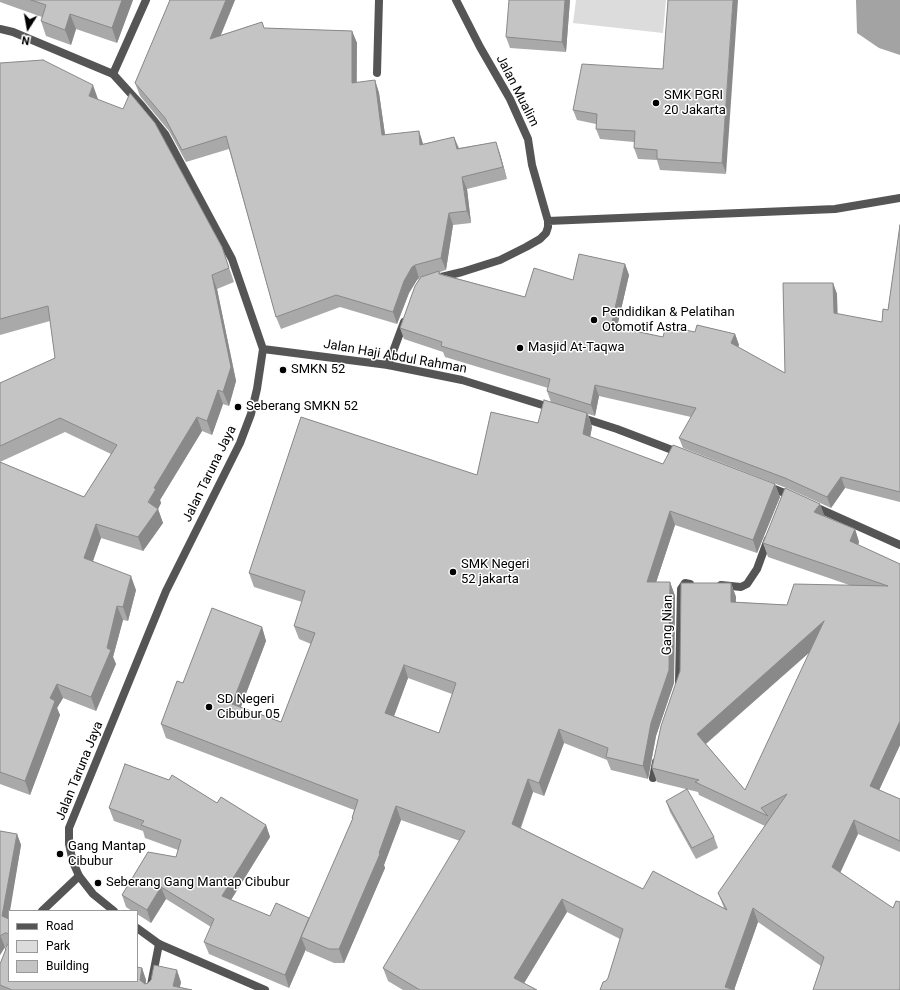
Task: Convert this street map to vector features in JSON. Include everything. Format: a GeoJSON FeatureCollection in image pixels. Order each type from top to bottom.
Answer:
{"type":"FeatureCollection","features":[{"type":"Feature","properties":{"kind":"street"},"geometry":{"type":"LineString","coordinates":[[113,74],[146,0]]}},
{"type":"Feature","properties":{"kind":"street"},"geometry":{"type":"LineString","coordinates":[[377,73],[380,0]]}},
{"type":"Feature","properties":{"kind":"street","name":"Jalan Mualim"},"geometry":{"type":"LineString","coordinates":[[456,0],[480,48],[510,98],[528,139],[532,165],[548,221]]}},
{"type":"Feature","properties":{"kind":"street","name":"Jalan Taruna Jaya"},"geometry":{"type":"LineString","coordinates":[[0,29],[13,32],[113,74],[142,106],[165,134],[232,259],[263,349],[257,389],[251,414],[240,443],[166,591],[69,828],[68,844],[79,876],[94,894],[113,910]]}},
{"type":"Feature","properties":{"kind":"street"},"geometry":{"type":"LineString","coordinates":[[427,281],[500,260],[540,239],[548,231],[548,221],[834,209],[900,198]]}},
{"type":"Feature","properties":{"kind":"street"},"geometry":{"type":"LineString","coordinates":[[388,365],[406,316]]}},
{"type":"Feature","properties":{"kind":"street","name":"Jalan Haji Abdul Rahman"},"geometry":{"type":"LineString","coordinates":[[263,349],[388,365],[462,380],[561,411]]}},
{"type":"Feature","properties":{"kind":"street"},"geometry":{"type":"LineString","coordinates":[[575,415],[691,457]]}},
{"type":"Feature","properties":{"kind":"street"},"geometry":{"type":"LineString","coordinates":[[757,483],[785,497],[804,502],[900,546]]}},
{"type":"Feature","properties":{"kind":"street"},"geometry":{"type":"LineString","coordinates":[[715,585],[741,587],[747,584],[757,569],[772,528]]}},
{"type":"Feature","properties":{"kind":"street","name":"Gang Nian"},"geometry":{"type":"LineString","coordinates":[[677,691],[679,684],[680,589],[685,584],[700,584]]}},
{"type":"Feature","properties":{"kind":"street"},"geometry":{"type":"LineString","coordinates":[[653,778],[658,751]]}},
{"type":"Feature","properties":{"kind":"street"},"geometry":{"type":"LineString","coordinates":[[43,910],[79,876]]}},
{"type":"Feature","properties":{"kind":"street"},"geometry":{"type":"LineString","coordinates":[[138,929],[160,944],[265,990]]}},
{"type":"Feature","properties":{"kind":"street"},"geometry":{"type":"LineString","coordinates":[[150,990],[160,944]]}},
{"type":"Feature","properties":{"kind":"green space"},"geometry":{"type":"Polygon","coordinates":[[[576,0],[666,0],[663,33],[573,23],[576,0]]]}},
{"type":"Feature","properties":{"kind":"shaded area"},"geometry":{"type":"Polygon","coordinates":[[[856,0],[900,0],[900,55],[879,48],[857,33],[856,0]]]}},
{"type":"Feature","properties":{"kind":"building"},"geometry":{"type":"Polygon","coordinates":[[[31,0],[122,0],[112,28],[70,14],[65,30],[41,21],[46,5],[31,0]]]}},
{"type":"Feature","properties":{"kind":"building"},"geometry":{"type":"Polygon","coordinates":[[[170,0],[226,0],[210,39],[262,22],[264,28],[352,31],[352,83],[375,80],[382,135],[419,131],[420,145],[454,137],[457,149],[496,142],[503,167],[462,177],[467,211],[449,213],[441,258],[412,267],[404,281],[393,312],[336,295],[276,317],[226,136],[182,150],[165,118],[135,83],[170,0]]]}},
{"type":"Feature","properties":{"kind":"building"},"geometry":{"type":"Polygon","coordinates":[[[509,0],[565,0],[562,42],[506,37],[509,0]]]}},
{"type":"Feature","properties":{"kind":"building","name":"SMK PGRI 20 Jakarta"},"geometry":{"type":"Polygon","coordinates":[[[668,0],[733,0],[722,163],[657,159],[657,150],[634,148],[635,131],[596,129],[597,114],[573,110],[582,64],[663,69],[668,0]]]}},
{"type":"Feature","properties":{"kind":"building"},"geometry":{"type":"Polygon","coordinates":[[[43,60],[93,85],[89,96],[123,109],[130,93],[155,123],[222,247],[229,268],[212,275],[231,367],[223,392],[218,390],[207,421],[197,417],[154,488],[156,489],[148,502],[158,509],[138,537],[96,524],[84,558],[131,576],[123,607],[117,606],[107,648],[111,650],[91,697],[57,684],[50,698],[55,701],[25,781],[0,772],[0,462],[84,497],[117,445],[60,418],[0,446],[0,383],[55,358],[48,306],[0,319],[0,63],[43,60]]]}},
{"type":"Feature","properties":{"kind":"building"},"geometry":{"type":"Polygon","coordinates":[[[900,225],[900,492],[841,477],[827,497],[785,478],[679,438],[696,408],[595,385],[591,405],[547,391],[550,379],[441,346],[442,342],[400,328],[415,286],[421,277],[439,271],[439,274],[525,297],[534,268],[573,280],[579,254],[625,264],[611,326],[663,337],[666,326],[695,332],[697,325],[735,334],[731,343],[785,373],[783,283],[833,283],[834,313],[882,322],[883,309],[888,310],[900,225]]]}},
{"type":"Feature","properties":{"kind":"building"},"geometry":{"type":"Polygon","coordinates":[[[544,400],[587,413],[583,434],[663,464],[673,445],[775,484],[753,540],[670,511],[647,582],[670,582],[669,670],[651,723],[643,766],[606,757],[608,748],[559,729],[539,783],[528,779],[512,824],[643,889],[653,871],[727,910],[718,893],[787,794],[761,808],[768,816],[695,782],[699,780],[652,768],[661,726],[680,671],[681,583],[731,583],[731,602],[787,605],[794,584],[888,586],[763,543],[785,488],[820,504],[814,512],[855,529],[850,541],[900,564],[900,721],[870,786],[900,799],[900,841],[854,820],[832,867],[893,908],[896,901],[900,902],[900,990],[813,990],[824,957],[753,908],[725,987],[735,990],[600,990],[603,982],[608,978],[623,929],[562,899],[514,978],[537,990],[420,990],[383,968],[465,831],[396,806],[379,853],[380,854],[339,949],[329,949],[301,937],[353,818],[358,800],[161,724],[177,681],[183,683],[212,608],[262,627],[232,704],[281,722],[315,633],[294,626],[305,591],[249,573],[301,417],[477,475],[491,412],[538,423],[544,400]],[[824,621],[697,734],[745,790],[824,621]],[[404,665],[385,713],[439,733],[456,683],[404,665]]]}},
{"type":"Feature","properties":{"kind":"building"},"geometry":{"type":"Polygon","coordinates":[[[125,764],[169,780],[172,775],[217,803],[221,797],[266,825],[222,896],[270,916],[276,903],[309,918],[285,975],[204,942],[214,919],[161,887],[147,910],[122,895],[148,852],[176,857],[181,840],[141,825],[144,821],[109,808],[125,764]]]}},
{"type":"Feature","properties":{"kind":"building"},"geometry":{"type":"Polygon","coordinates":[[[687,789],[714,837],[692,848],[666,801],[687,789]]]}},
{"type":"Feature","properties":{"kind":"building"},"geometry":{"type":"Polygon","coordinates":[[[0,831],[17,834],[2,916],[8,919],[8,934],[5,933],[0,936],[0,831]]]}},
{"type":"Feature","properties":{"kind":"building"},"geometry":{"type":"Polygon","coordinates":[[[8,944],[8,982],[138,982],[138,967],[142,968],[140,980],[145,984],[151,980],[154,965],[177,970],[173,986],[192,990],[12,990],[0,985],[0,964],[8,944]]]}},
{"type":"Feature","properties":{"kind":"place","name":"SMK PGRI 20 Jakarta"},"geometry":{"type":"Point","coordinates":[656,103]}},
{"type":"Feature","properties":{"kind":"place","name":"Pendidikan & Pelatihan Otomotif Astra"},"geometry":{"type":"Point","coordinates":[594,320]}},
{"type":"Feature","properties":{"kind":"place","name":"Masjid At-Taqwa"},"geometry":{"type":"Point","coordinates":[520,348]}},
{"type":"Feature","properties":{"kind":"place","name":"SMKN 52"},"geometry":{"type":"Point","coordinates":[283,370]}},
{"type":"Feature","properties":{"kind":"place","name":"Seberang SMKN 52"},"geometry":{"type":"Point","coordinates":[238,407]}},
{"type":"Feature","properties":{"kind":"place","name":"SMK Negeri 52 jakarta"},"geometry":{"type":"Point","coordinates":[453,572]}},
{"type":"Feature","properties":{"kind":"place","name":"SD Negeri Cibubur 05"},"geometry":{"type":"Point","coordinates":[209,707]}},
{"type":"Feature","properties":{"kind":"place","name":"Gang Mantap Cibubur"},"geometry":{"type":"Point","coordinates":[60,854]}},
{"type":"Feature","properties":{"kind":"place","name":"Seberang Gang Mantap Cibubur"},"geometry":{"type":"Point","coordinates":[98,883]}}]}
